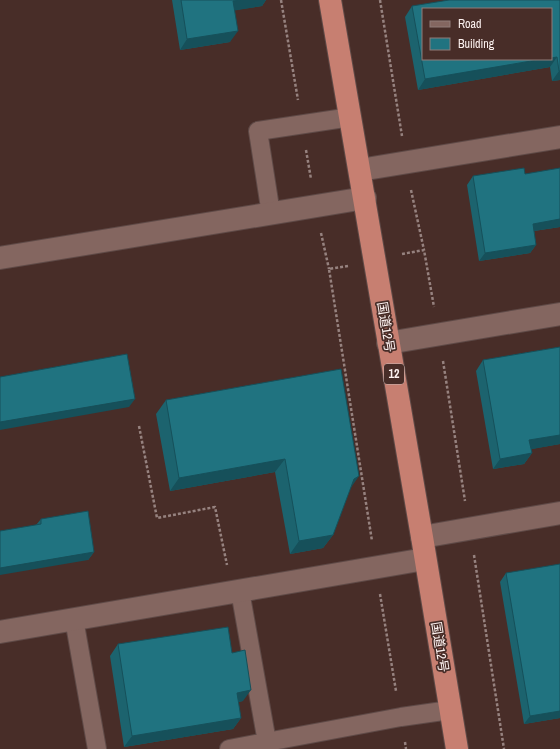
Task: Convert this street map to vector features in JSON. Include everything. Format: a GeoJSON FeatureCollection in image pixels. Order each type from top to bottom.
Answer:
{"type":"FeatureCollection","features":[{"type":"Feature","properties":{"kind":"highway","name":"国道12号"},"geometry":{"type":"LineString","coordinates":[[330,0],[365,198],[457,749]]}},
{"type":"Feature","properties":{"kind":"street"},"geometry":{"type":"LineString","coordinates":[[360,170],[560,137]]}},
{"type":"Feature","properties":{"kind":"street"},"geometry":{"type":"LineString","coordinates":[[0,258],[365,198]]}},
{"type":"Feature","properties":{"kind":"street"},"geometry":{"type":"LineString","coordinates":[[388,343],[560,314]]}},
{"type":"Feature","properties":{"kind":"street"},"geometry":{"type":"LineString","coordinates":[[422,537],[560,513]]}},
{"type":"Feature","properties":{"kind":"street"},"geometry":{"type":"LineString","coordinates":[[0,632],[425,559]]}},
{"type":"Feature","properties":{"kind":"lane"},"geometry":{"type":"LineString","coordinates":[[271,214],[258,131],[351,117]]}},
{"type":"Feature","properties":{"kind":"lane"},"geometry":{"type":"LineString","coordinates":[[236,592],[267,742]]}},
{"type":"Feature","properties":{"kind":"lane"},"geometry":{"type":"LineString","coordinates":[[74,620],[97,749]]}},
{"type":"Feature","properties":{"kind":"lane"},"geometry":{"type":"LineString","coordinates":[[229,749],[401,717],[450,710]]}},
{"type":"Feature","properties":{"kind":"path"},"geometry":{"type":"LineString","coordinates":[[380,0],[406,163],[439,334],[504,749]]}},
{"type":"Feature","properties":{"kind":"path"},"geometry":{"type":"LineString","coordinates":[[406,749],[329,269],[424,250]]}},
{"type":"Feature","properties":{"kind":"path"},"geometry":{"type":"LineString","coordinates":[[139,426],[156,518],[215,507],[236,592]]}},
{"type":"Feature","properties":{"kind":"building"},"geometry":{"type":"Polygon","coordinates":[[[181,0],[241,0],[233,1],[238,31],[187,39],[181,0]]]}},
{"type":"Feature","properties":{"kind":"building"},"geometry":{"type":"Polygon","coordinates":[[[449,0],[560,0],[560,71],[557,57],[552,58],[552,8],[422,8],[422,60],[537,60],[425,79],[412,6],[449,0]]]}},
{"type":"Feature","properties":{"kind":"building"},"geometry":{"type":"Polygon","coordinates":[[[524,168],[525,174],[560,168],[560,219],[533,224],[536,245],[485,253],[473,176],[524,168]]]}},
{"type":"Feature","properties":{"kind":"building"},"geometry":{"type":"Polygon","coordinates":[[[560,347],[560,435],[529,440],[532,453],[500,459],[483,360],[560,347]]]}},
{"type":"Feature","properties":{"kind":"building"},"geometry":{"type":"Polygon","coordinates":[[[127,354],[135,399],[0,422],[0,377],[127,354]]]}},
{"type":"Feature","properties":{"kind":"building"},"geometry":{"type":"Polygon","coordinates":[[[341,369],[359,476],[354,479],[333,535],[299,541],[285,459],[179,478],[166,400],[341,369]]]}},
{"type":"Feature","properties":{"kind":"building"},"geometry":{"type":"Polygon","coordinates":[[[88,511],[94,552],[0,568],[0,531],[41,524],[41,519],[88,511]]]}},
{"type":"Feature","properties":{"kind":"building"},"geometry":{"type":"Polygon","coordinates":[[[560,564],[560,711],[530,716],[506,573],[560,564]]]}},
{"type":"Feature","properties":{"kind":"building"},"geometry":{"type":"Polygon","coordinates":[[[228,627],[232,653],[245,650],[251,690],[237,693],[241,718],[132,736],[118,644],[228,627]]]}}]}
